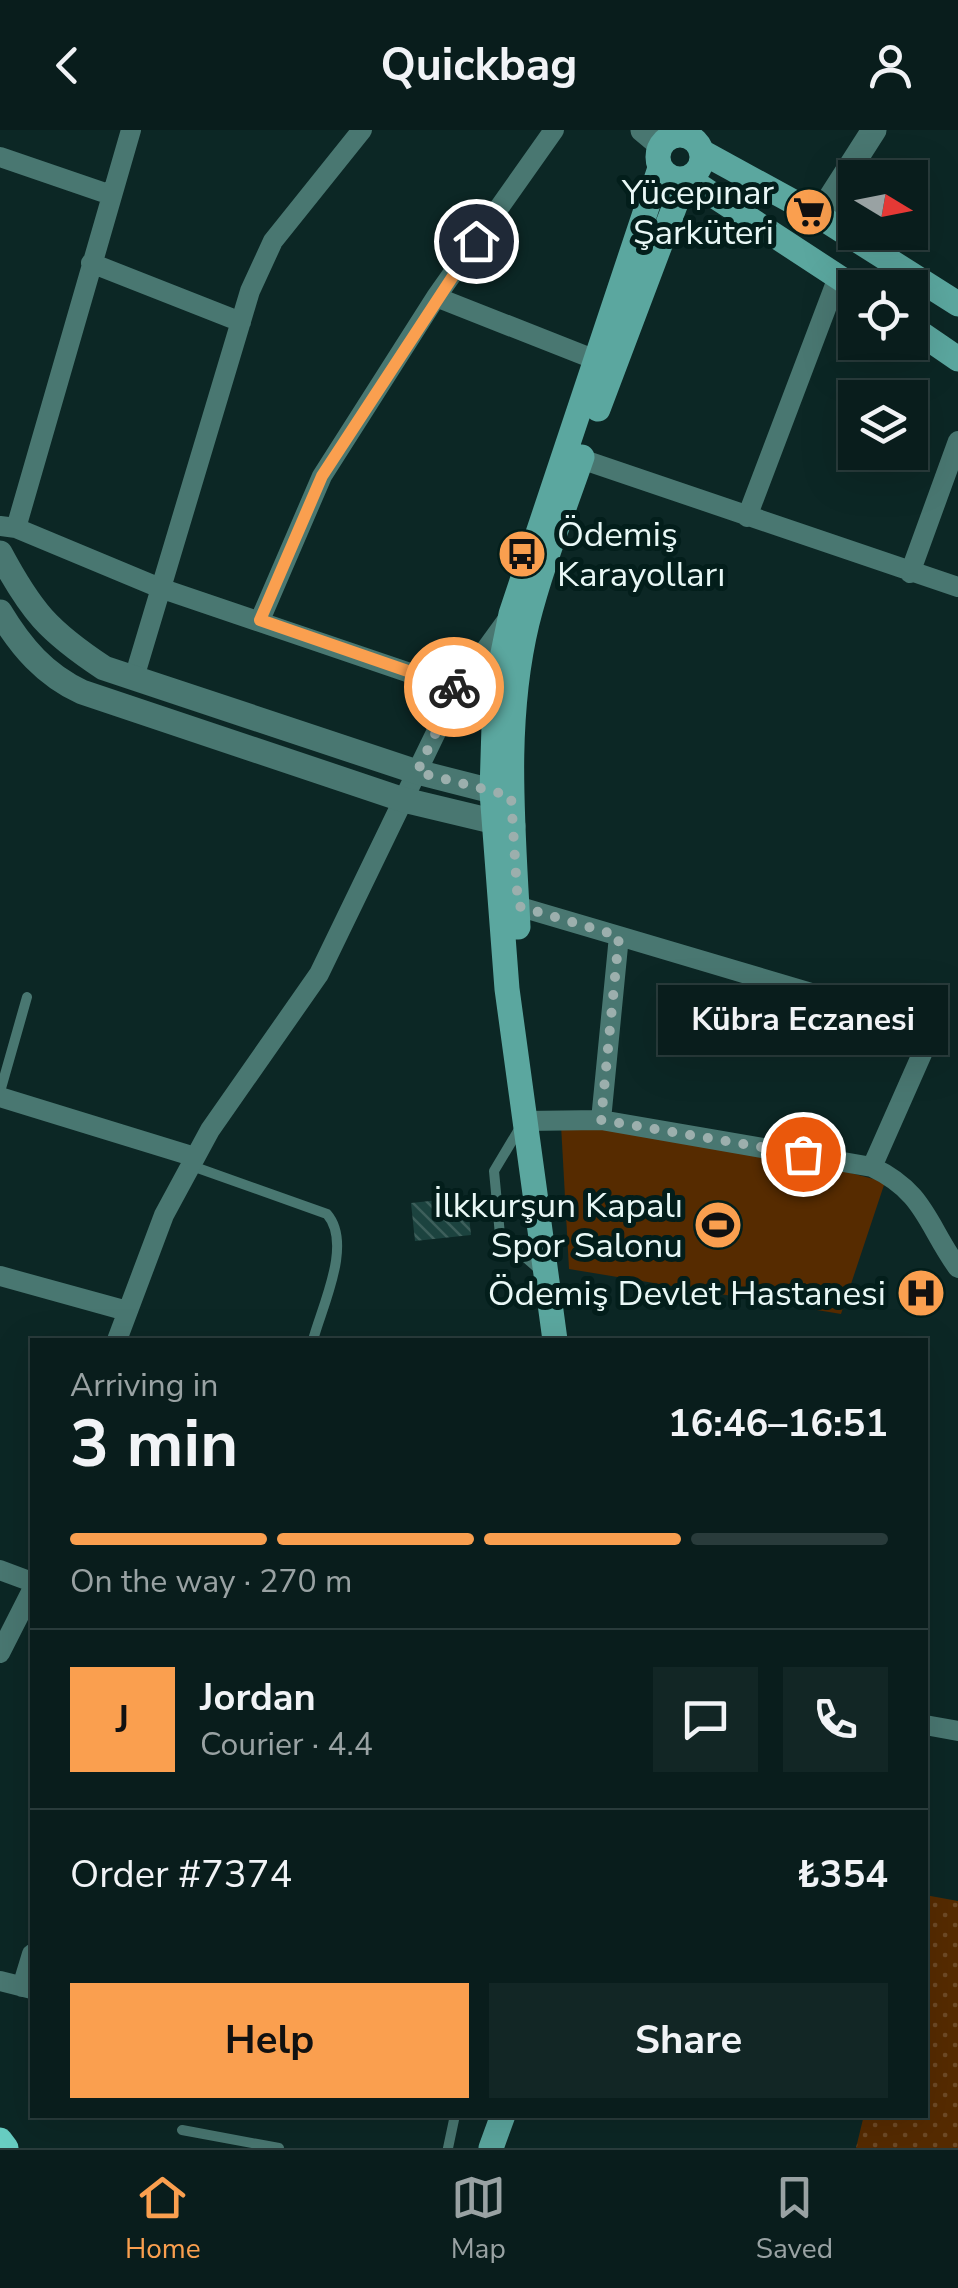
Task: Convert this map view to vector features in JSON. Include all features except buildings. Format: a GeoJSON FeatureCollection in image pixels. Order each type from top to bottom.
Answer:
{"type":"FeatureCollection","features":[{"type":"Feature","properties":{"kind":"main road"},"geometry":{"type":"LineString","coordinates":[[664,141],[691,137],[704,144],[958,304]]}},
{"type":"Feature","properties":{"kind":"main road"},"geometry":{"type":"LineString","coordinates":[[664,141],[671,177],[686,178],[838,277]]}},
{"type":"Feature","properties":{"kind":"main road"},"geometry":{"type":"LineString","coordinates":[[555,1338],[524,1122],[514,1016],[507,989],[495,692],[511,614],[664,141]]}},
{"type":"Feature","properties":{"kind":"main road"},"geometry":{"type":"LineString","coordinates":[[502,794],[527,624],[581,459],[686,178],[701,165],[704,144]]}},
{"type":"Feature","properties":{"kind":"main road"},"geometry":{"type":"LineString","coordinates":[[928,338],[958,359]]}},
{"type":"Feature","properties":{"kind":"main road"},"geometry":{"type":"LineString","coordinates":[[503,824],[518,906],[522,983],[514,1016]]}},
{"type":"Feature","properties":{"kind":"main road"},"geometry":{"type":"LineString","coordinates":[[491,2148],[502,2118]]}},
{"type":"Feature","properties":{"kind":"main road"},"geometry":{"type":"LineString","coordinates":[[508,2148],[512,2118]]}},
{"type":"Feature","properties":{"kind":"main road"},"geometry":{"type":"LineString","coordinates":[[0,2140],[6,2148]]}},
{"type":"Feature","properties":{"kind":"street"},"geometry":{"type":"LineString","coordinates":[[131,130],[8,527],[160,588],[457,688]]}},
{"type":"Feature","properties":{"kind":"street"},"geometry":{"type":"LineString","coordinates":[[134,678],[241,322],[274,241],[362,130]]}},
{"type":"Feature","properties":{"kind":"street"},"geometry":{"type":"LineString","coordinates":[[260,620],[322,476],[436,297],[554,130]]}},
{"type":"Feature","properties":{"kind":"street"},"geometry":{"type":"LineString","coordinates":[[819,216],[874,130]]}},
{"type":"Feature","properties":{"kind":"street"},"geometry":{"type":"LineString","coordinates":[[0,157],[111,195]]}},
{"type":"Feature","properties":{"kind":"street"},"geometry":{"type":"LineString","coordinates":[[91,263],[241,322]]}},
{"type":"Feature","properties":{"kind":"street"},"geometry":{"type":"LineString","coordinates":[[436,297],[596,360]]}},
{"type":"Feature","properties":{"kind":"street"},"geometry":{"type":"LineString","coordinates":[[748,517],[838,304]]}},
{"type":"Feature","properties":{"kind":"street"},"geometry":{"type":"LineString","coordinates":[[910,573],[958,441]]}},
{"type":"Feature","properties":{"kind":"street"},"geometry":{"type":"LineString","coordinates":[[581,459],[958,588]]}},
{"type":"Feature","properties":{"kind":"street"},"geometry":{"type":"LineString","coordinates":[[0,553],[28,607],[66,643],[104,668],[417,772],[502,794]]}},
{"type":"Feature","properties":{"kind":"street"},"geometry":{"type":"LineString","coordinates":[[0,612],[25,649],[55,679],[82,692],[404,800],[503,824]]}},
{"type":"Feature","properties":{"kind":"street"},"geometry":{"type":"LineString","coordinates":[[118,1338],[164,1214],[193,1162],[319,974],[457,688],[511,614]]}},
{"type":"Feature","properties":{"kind":"street"},"geometry":{"type":"LineString","coordinates":[[518,906],[934,1029],[872,1166]]}},
{"type":"Feature","properties":{"kind":"street"},"geometry":{"type":"LineString","coordinates":[[601,1120],[619,936]]}},
{"type":"Feature","properties":{"kind":"street"},"geometry":{"type":"LineString","coordinates":[[0,1095],[193,1162]]}},
{"type":"Feature","properties":{"kind":"street"},"geometry":{"type":"LineString","coordinates":[[524,1122],[601,1120],[872,1166],[893,1176],[923,1204],[956,1259]]}},
{"type":"Feature","properties":{"kind":"street"},"geometry":{"type":"LineString","coordinates":[[0,1276],[127,1311]]}},
{"type":"Feature","properties":{"kind":"street"},"geometry":{"type":"LineString","coordinates":[[0,1570],[30,1581]]}},
{"type":"Feature","properties":{"kind":"street"},"geometry":{"type":"LineString","coordinates":[[0,1653],[30,1594]]}},
{"type":"Feature","properties":{"kind":"street"},"geometry":{"type":"LineString","coordinates":[[928,1725],[958,1730]]}},
{"type":"Feature","properties":{"kind":"street"},"geometry":{"type":"LineString","coordinates":[[0,1981],[27,1988]]}},
{"type":"Feature","properties":{"kind":"lane"},"geometry":{"type":"LineString","coordinates":[[0,1095],[27,997]]}},
{"type":"Feature","properties":{"kind":"lane"},"geometry":{"type":"LineString","coordinates":[[524,1122],[494,1171],[500,1234],[546,1276]]}},
{"type":"Feature","properties":{"kind":"lane"},"geometry":{"type":"LineString","coordinates":[[193,1162],[327,1214],[332,1220],[338,1245],[313,1338]]}},
{"type":"Feature","properties":{"kind":"lane"},"geometry":{"type":"LineString","coordinates":[[448,2148],[453,2118]]}},
{"type":"Feature","properties":{"kind":"lane"},"geometry":{"type":"LineString","coordinates":[[182,2130],[279,2148]]}},
{"type":"Feature","properties":{"kind":"shaded area","name":"İlkkurşun Kapalı Spor Salonu"},"geometry":{"type":"Polygon","coordinates":[[[561,1125],[733,1142],[885,1182],[841,1314],[569,1269],[561,1125]]]}},
{"type":"Feature","properties":{"kind":"shaded area"},"geometry":{"type":"Polygon","coordinates":[[[928,1896],[958,1901],[958,2148],[856,2148],[863,2118],[928,2118],[928,1896]]]}},
{"type":"Feature","properties":{"kind":"way so far"},"geometry":{"type":"LineString","coordinates":[[454,687],[457,688],[417,772],[511,796],[518,906],[619,936],[601,1120],[803,1154]]}},
{"type":"Feature","properties":{"kind":"place","name":"Yücepınar Şarküteri"},"geometry":{"type":"Point","coordinates":[809,212]}},
{"type":"Feature","properties":{"kind":"place","name":"Ödemiş Karayolları"},"geometry":{"type":"Point","coordinates":[522,554]}},
{"type":"Feature","properties":{"kind":"place","name":"Kübra Eczanesi"},"geometry":{"type":"Point","coordinates":[803,1154]}},
{"type":"Feature","properties":{"kind":"place","name":"İlkkurşun Kapalı Spor Salonu"},"geometry":{"type":"Point","coordinates":[718,1225]}},
{"type":"Feature","properties":{"kind":"place","name":"Ödemiş Devlet Hastanesi"},"geometry":{"type":"Point","coordinates":[921,1293]}},
{"type":"Feature","properties":{"kind":"route"},"geometry":{"type":"LineString","coordinates":[[454,687],[260,620],[322,476],[476,241]]}}]}
